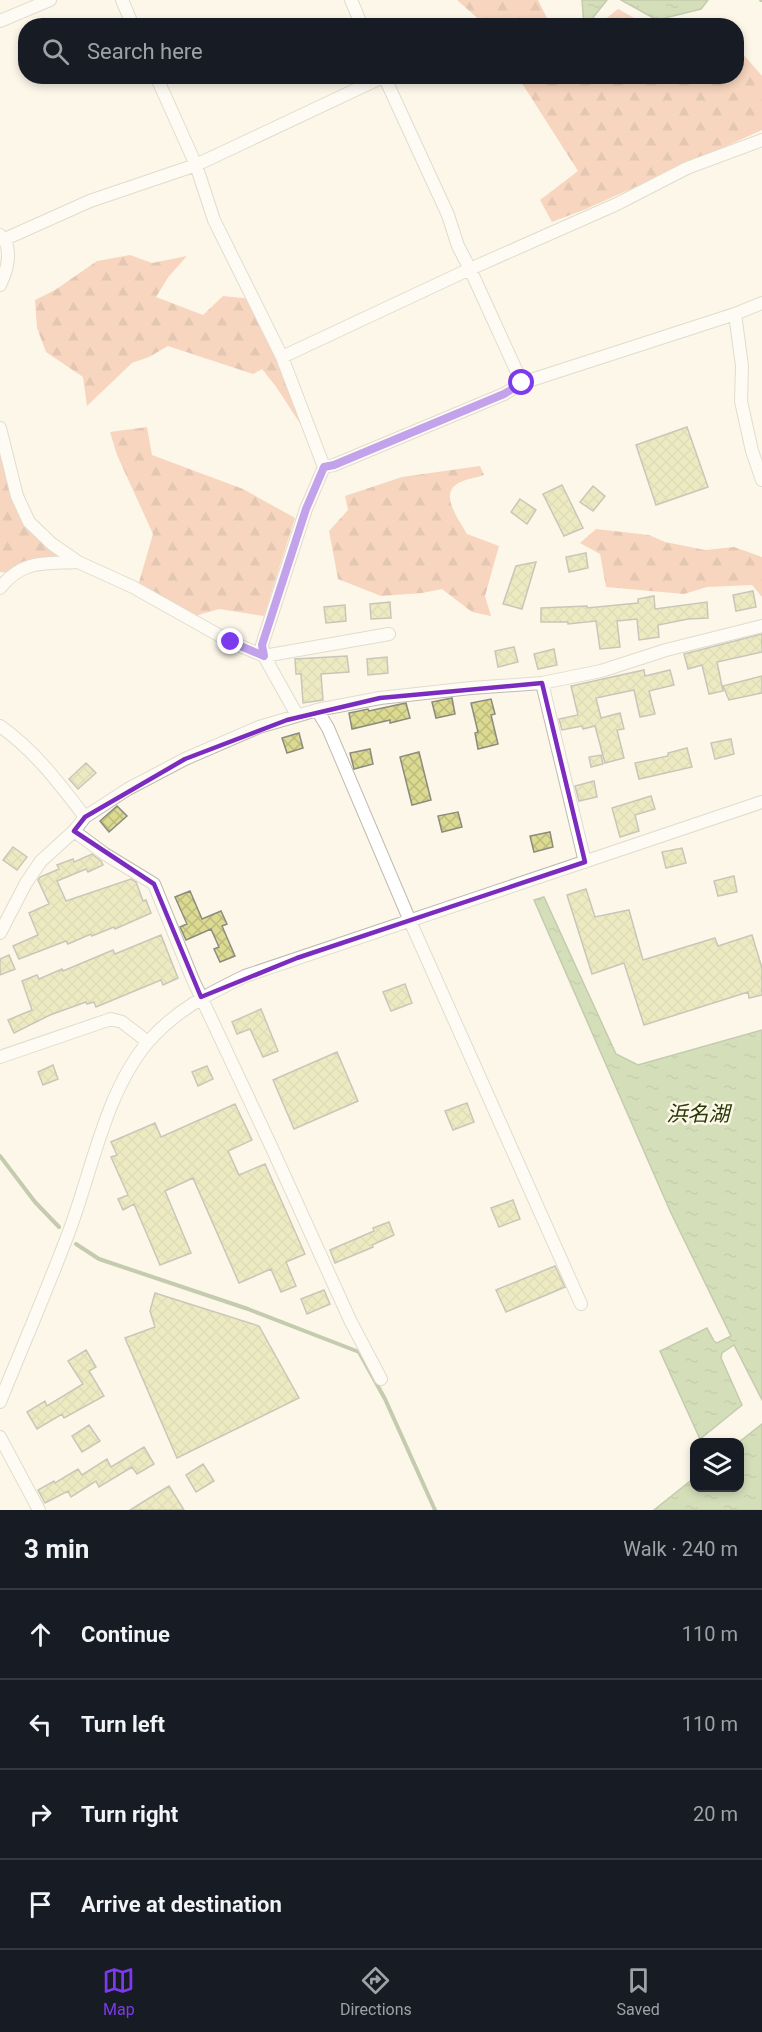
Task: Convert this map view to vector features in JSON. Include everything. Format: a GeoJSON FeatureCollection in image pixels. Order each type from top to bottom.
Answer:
{"type":"FeatureCollection","features":[{"type":"Feature","properties":{"kind":"street"},"geometry":{"type":"LineString","coordinates":[[0,21],[50,0]]}},
{"type":"Feature","properties":{"kind":"street"},"geometry":{"type":"LineString","coordinates":[[122,0],[130,18]]}},
{"type":"Feature","properties":{"kind":"street"},"geometry":{"type":"LineString","coordinates":[[351,0],[359,18]]}},
{"type":"Feature","properties":{"kind":"street"},"geometry":{"type":"LineString","coordinates":[[160,84],[196,165],[214,220],[282,357],[324,467],[306,509],[262,645],[264,656],[297,715]]}},
{"type":"Feature","properties":{"kind":"street"},"geometry":{"type":"LineString","coordinates":[[0,285],[8,261],[2,237],[90,201],[196,165],[369,84]]}},
{"type":"Feature","properties":{"kind":"street"},"geometry":{"type":"LineString","coordinates":[[387,84],[448,215],[458,246],[522,383]]}},
{"type":"Feature","properties":{"kind":"street"},"geometry":{"type":"LineString","coordinates":[[282,357],[470,269],[617,204],[687,168],[762,140]]}},
{"type":"Feature","properties":{"kind":"street"},"geometry":{"type":"LineString","coordinates":[[324,467],[416,432],[504,394],[522,383],[735,314],[762,303]]}},
{"type":"Feature","properties":{"kind":"street"},"geometry":{"type":"LineString","coordinates":[[735,314],[742,366],[741,401],[752,451],[762,480]]}},
{"type":"Feature","properties":{"kind":"street"},"geometry":{"type":"LineString","coordinates":[[0,428],[17,495],[29,522],[52,544],[78,562],[133,587],[231,642],[264,656],[389,634]]}},
{"type":"Feature","properties":{"kind":"street"},"geometry":{"type":"LineString","coordinates":[[0,588],[10,575],[31,565],[78,562]]}},
{"type":"Feature","properties":{"kind":"street"},"geometry":{"type":"LineString","coordinates":[[0,933],[26,883],[41,861],[74,831],[85,817],[128,789],[185,759],[259,727],[317,710],[380,698],[542,683],[601,671],[666,650],[762,626]]}},
{"type":"Feature","properties":{"kind":"street"},"geometry":{"type":"LineString","coordinates":[[542,683],[585,862]]}},
{"type":"Feature","properties":{"kind":"street"},"geometry":{"type":"LineString","coordinates":[[317,710],[328,728],[410,921],[581,1304]]}},
{"type":"Feature","properties":{"kind":"street"},"geometry":{"type":"LineString","coordinates":[[0,726],[34,754],[85,817]]}},
{"type":"Feature","properties":{"kind":"street"},"geometry":{"type":"LineString","coordinates":[[0,1402],[70,1229],[106,1121],[128,1072],[148,1042],[170,1020],[201,997],[245,976],[762,802]]}},
{"type":"Feature","properties":{"kind":"street"},"geometry":{"type":"LineString","coordinates":[[74,831],[154,885],[201,997],[350,1320],[381,1379]]}},
{"type":"Feature","properties":{"kind":"street"},"geometry":{"type":"LineString","coordinates":[[0,1057],[111,1020],[122,1022],[148,1042]]}},
{"type":"Feature","properties":{"kind":"street"},"geometry":{"type":"LineString","coordinates":[[0,1437],[39,1510]]}},
{"type":"Feature","properties":{"kind":"highlighted area"},"geometry":{"type":"Polygon","coordinates":[[[542,683],[585,862],[297,958],[201,997],[154,884],[74,831],[85,817],[185,759],[287,720],[380,698],[542,683]]]}},
{"type":"Feature","properties":{"kind":"green space"},"geometry":{"type":"Polygon","coordinates":[[[457,0],[538,0],[547,18],[477,18],[457,0]]]}},
{"type":"Feature","properties":{"kind":"green space"},"geometry":{"type":"Polygon","coordinates":[[[618,9],[634,18],[607,18],[618,9]]]}},
{"type":"Feature","properties":{"kind":"green space"},"geometry":{"type":"Polygon","coordinates":[[[744,55],[762,76],[762,130],[552,222],[540,200],[578,171],[522,84],[744,84],[744,55]]]}},
{"type":"Feature","properties":{"kind":"green space"},"geometry":{"type":"Polygon","coordinates":[[[130,255],[152,263],[187,256],[169,276],[156,297],[203,315],[223,296],[253,299],[312,442],[262,369],[253,374],[168,346],[149,357],[132,363],[87,406],[83,377],[46,352],[37,328],[35,300],[55,290],[97,261],[130,255]]]}},
{"type":"Feature","properties":{"kind":"green space"},"geometry":{"type":"Polygon","coordinates":[[[147,427],[152,455],[243,489],[295,518],[264,616],[219,609],[195,616],[137,589],[153,534],[117,455],[110,432],[147,427]]]}},
{"type":"Feature","properties":{"kind":"green space"},"geometry":{"type":"Polygon","coordinates":[[[0,432],[25,514],[63,563],[10,573],[0,572],[0,432]]]}},
{"type":"Feature","properties":{"kind":"green space"},"geometry":{"type":"Polygon","coordinates":[[[480,466],[484,475],[457,484],[452,489],[450,501],[467,534],[499,546],[485,596],[491,616],[472,612],[442,589],[381,596],[338,579],[329,531],[348,510],[345,496],[402,477],[480,466]]]}},
{"type":"Feature","properties":{"kind":"green space"},"geometry":{"type":"Polygon","coordinates":[[[596,529],[649,535],[665,542],[705,550],[734,547],[762,557],[762,597],[752,585],[707,587],[684,594],[606,587],[600,554],[580,543],[596,529]]]}},
{"type":"Feature","properties":{"kind":"water"},"geometry":{"type":"Polygon","coordinates":[[[582,0],[607,0],[593,18],[583,18],[582,0]]]}},
{"type":"Feature","properties":{"kind":"water"},"geometry":{"type":"Polygon","coordinates":[[[621,0],[708,0],[701,9],[665,18],[653,18],[621,0]]]}},
{"type":"Feature","properties":{"kind":"water","name":"浜名湖"},"geometry":{"type":"Polygon","coordinates":[[[544,897],[616,1054],[638,1065],[762,1030],[762,1400],[734,1345],[722,1353],[721,1358],[742,1405],[701,1438],[660,1351],[707,1328],[717,1343],[731,1336],[671,1213],[534,900],[544,897]]]}},
{"type":"Feature","properties":{"kind":"water"},"geometry":{"type":"Polygon","coordinates":[[[762,1424],[762,1510],[654,1510],[690,1481],[690,1492],[744,1492],[744,1438],[762,1424]]]}},
{"type":"Feature","properties":{"kind":"building"},"geometry":{"type":"Polygon","coordinates":[[[687,427],[708,487],[656,505],[636,445],[687,427]]]}},
{"type":"Feature","properties":{"kind":"building"},"geometry":{"type":"Polygon","coordinates":[[[562,485],[583,528],[564,536],[543,494],[562,485]]]}},
{"type":"Feature","properties":{"kind":"building"},"geometry":{"type":"Polygon","coordinates":[[[593,486],[605,496],[593,511],[580,502],[593,486]]]}},
{"type":"Feature","properties":{"kind":"building"},"geometry":{"type":"Polygon","coordinates":[[[520,499],[536,510],[527,524],[511,512],[520,499]]]}},
{"type":"Feature","properties":{"kind":"building"},"geometry":{"type":"Polygon","coordinates":[[[586,553],[588,568],[569,572],[566,557],[586,553]]]}},
{"type":"Feature","properties":{"kind":"building"},"geometry":{"type":"Polygon","coordinates":[[[536,562],[522,609],[503,604],[516,566],[536,562]]]}},
{"type":"Feature","properties":{"kind":"building"},"geometry":{"type":"Polygon","coordinates":[[[753,591],[756,607],[736,611],[733,595],[753,591]]]}},
{"type":"Feature","properties":{"kind":"building"},"geometry":{"type":"Polygon","coordinates":[[[654,596],[655,609],[707,602],[708,618],[658,625],[659,637],[639,640],[637,619],[617,621],[620,647],[600,649],[596,621],[568,624],[568,622],[541,622],[541,608],[587,606],[587,608],[638,603],[638,599],[654,596]]]}},
{"type":"Feature","properties":{"kind":"building"},"geometry":{"type":"Polygon","coordinates":[[[390,602],[391,618],[371,619],[370,604],[390,602]]]}},
{"type":"Feature","properties":{"kind":"building"},"geometry":{"type":"Polygon","coordinates":[[[345,605],[346,621],[326,623],[324,607],[345,605]]]}},
{"type":"Feature","properties":{"kind":"building"},"geometry":{"type":"Polygon","coordinates":[[[762,634],[762,652],[717,662],[723,691],[709,694],[702,665],[688,669],[684,654],[762,634]]]}},
{"type":"Feature","properties":{"kind":"building"},"geometry":{"type":"Polygon","coordinates":[[[514,647],[518,662],[498,667],[495,651],[514,647]]]}},
{"type":"Feature","properties":{"kind":"building"},"geometry":{"type":"Polygon","coordinates":[[[554,649],[557,665],[538,669],[534,654],[554,649]]]}},
{"type":"Feature","properties":{"kind":"building"},"geometry":{"type":"Polygon","coordinates":[[[347,656],[349,672],[321,674],[323,700],[303,703],[301,674],[296,674],[295,659],[347,656]]]}},
{"type":"Feature","properties":{"kind":"building"},"geometry":{"type":"Polygon","coordinates":[[[387,657],[388,673],[368,675],[367,659],[387,657]]]}},
{"type":"Feature","properties":{"kind":"building"},"geometry":{"type":"Polygon","coordinates":[[[644,670],[645,676],[670,670],[674,685],[649,691],[655,714],[640,717],[634,690],[596,698],[601,718],[620,713],[624,729],[617,730],[624,758],[605,763],[595,726],[562,730],[559,719],[578,715],[571,686],[644,670]]]}},
{"type":"Feature","properties":{"kind":"building"},"geometry":{"type":"Polygon","coordinates":[[[762,676],[762,693],[729,700],[723,686],[762,676]]]}},
{"type":"Feature","properties":{"kind":"building"},"geometry":{"type":"Polygon","coordinates":[[[452,698],[455,714],[436,718],[432,702],[452,698]]]}},
{"type":"Feature","properties":{"kind":"building"},"geometry":{"type":"Polygon","coordinates":[[[491,699],[495,714],[491,715],[498,744],[478,749],[475,733],[478,732],[471,703],[491,699]]]}},
{"type":"Feature","properties":{"kind":"building"},"geometry":{"type":"Polygon","coordinates":[[[406,703],[410,718],[352,729],[349,713],[406,703]]]}},
{"type":"Feature","properties":{"kind":"building"},"geometry":{"type":"Polygon","coordinates":[[[299,733],[303,748],[287,753],[282,738],[299,733]]]}},
{"type":"Feature","properties":{"kind":"building"},"geometry":{"type":"Polygon","coordinates":[[[731,739],[734,754],[715,759],[711,743],[731,739]]]}},
{"type":"Feature","properties":{"kind":"building"},"geometry":{"type":"Polygon","coordinates":[[[687,748],[692,767],[639,779],[635,763],[668,756],[668,753],[687,748]]]}},
{"type":"Feature","properties":{"kind":"building"},"geometry":{"type":"Polygon","coordinates":[[[370,749],[373,764],[354,769],[350,753],[370,749]]]}},
{"type":"Feature","properties":{"kind":"building"},"geometry":{"type":"Polygon","coordinates":[[[419,752],[431,800],[412,805],[400,757],[419,752]]]}},
{"type":"Feature","properties":{"kind":"building"},"geometry":{"type":"Polygon","coordinates":[[[601,755],[603,764],[591,767],[589,757],[601,755]]]}},
{"type":"Feature","properties":{"kind":"building"},"geometry":{"type":"Polygon","coordinates":[[[86,763],[96,773],[78,789],[69,779],[86,763]]]}},
{"type":"Feature","properties":{"kind":"building"},"geometry":{"type":"Polygon","coordinates":[[[594,781],[597,797],[579,801],[575,786],[594,781]]]}},
{"type":"Feature","properties":{"kind":"building"},"geometry":{"type":"Polygon","coordinates":[[[651,796],[655,809],[635,815],[639,831],[620,837],[612,808],[651,796]]]}},
{"type":"Feature","properties":{"kind":"building"},"geometry":{"type":"Polygon","coordinates":[[[117,806],[127,816],[109,832],[100,821],[117,806]]]}},
{"type":"Feature","properties":{"kind":"building"},"geometry":{"type":"Polygon","coordinates":[[[458,812],[462,827],[442,832],[438,816],[458,812]]]}},
{"type":"Feature","properties":{"kind":"building"},"geometry":{"type":"Polygon","coordinates":[[[550,832],[553,847],[534,852],[530,836],[550,832]]]}},
{"type":"Feature","properties":{"kind":"building"},"geometry":{"type":"Polygon","coordinates":[[[13,847],[27,857],[17,870],[3,860],[13,847]]]}},
{"type":"Feature","properties":{"kind":"building"},"geometry":{"type":"Polygon","coordinates":[[[682,848],[686,863],[666,868],[662,852],[682,848]]]}},
{"type":"Feature","properties":{"kind":"building"},"geometry":{"type":"Polygon","coordinates":[[[92,854],[103,865],[88,872],[86,869],[57,881],[66,901],[131,879],[136,882],[143,901],[146,900],[151,913],[115,929],[114,927],[92,936],[91,934],[68,944],[66,941],[19,959],[13,946],[38,935],[29,913],[49,904],[38,880],[40,877],[59,869],[57,865],[73,859],[74,862],[92,854]]]}},
{"type":"Feature","properties":{"kind":"building"},"geometry":{"type":"Polygon","coordinates":[[[734,876],[737,892],[718,896],[714,881],[734,876]]]}},
{"type":"Feature","properties":{"kind":"building"},"geometry":{"type":"Polygon","coordinates":[[[586,889],[595,917],[629,910],[643,960],[715,938],[718,946],[752,935],[762,968],[762,995],[749,998],[748,992],[644,1025],[624,963],[592,974],[567,895],[586,889]]]}},
{"type":"Feature","properties":{"kind":"building"},"geometry":{"type":"Polygon","coordinates":[[[190,891],[202,919],[221,911],[227,924],[222,926],[235,956],[220,962],[214,949],[219,947],[211,929],[186,940],[180,927],[187,924],[175,897],[190,891]]]}},
{"type":"Feature","properties":{"kind":"building"},"geometry":{"type":"Polygon","coordinates":[[[161,935],[178,978],[163,985],[161,980],[96,1007],[94,1002],[87,1004],[86,1002],[50,1015],[14,1033],[8,1020],[32,1010],[22,981],[37,975],[39,979],[62,969],[63,971],[113,950],[115,954],[161,935]]]}},
{"type":"Feature","properties":{"kind":"building"},"geometry":{"type":"Polygon","coordinates":[[[9,955],[15,969],[0,975],[0,959],[9,955]]]}},
{"type":"Feature","properties":{"kind":"building"},"geometry":{"type":"Polygon","coordinates":[[[405,984],[412,1003],[391,1011],[383,992],[405,984]]]}},
{"type":"Feature","properties":{"kind":"building"},"geometry":{"type":"Polygon","coordinates":[[[261,1009],[278,1051],[263,1057],[250,1029],[237,1034],[232,1022],[261,1009]]]}},
{"type":"Feature","properties":{"kind":"building"},"geometry":{"type":"Polygon","coordinates":[[[337,1052],[358,1101],[294,1129],[273,1080],[337,1052]]]}},
{"type":"Feature","properties":{"kind":"building"},"geometry":{"type":"Polygon","coordinates":[[[53,1065],[58,1079],[43,1085],[38,1072],[53,1065]]]}},
{"type":"Feature","properties":{"kind":"building"},"geometry":{"type":"Polygon","coordinates":[[[207,1066],[213,1079],[198,1086],[192,1072],[207,1066]]]}},
{"type":"Feature","properties":{"kind":"building"},"geometry":{"type":"Polygon","coordinates":[[[467,1103],[474,1122],[453,1130],[445,1111],[467,1103]]]}},
{"type":"Feature","properties":{"kind":"building"},"geometry":{"type":"Polygon","coordinates":[[[235,1104],[252,1140],[228,1151],[239,1175],[265,1164],[305,1254],[286,1262],[296,1286],[281,1292],[271,1269],[239,1283],[193,1178],[165,1191],[191,1253],[160,1265],[134,1204],[123,1210],[118,1199],[128,1195],[111,1157],[117,1155],[111,1142],[155,1123],[161,1137],[235,1104]]]}},
{"type":"Feature","properties":{"kind":"building"},"geometry":{"type":"Polygon","coordinates":[[[513,1200],[520,1219],[499,1227],[491,1208],[513,1200]]]}},
{"type":"Feature","properties":{"kind":"building"},"geometry":{"type":"Polygon","coordinates":[[[389,1222],[394,1235],[372,1245],[373,1247],[335,1263],[330,1250],[389,1222]]]}},
{"type":"Feature","properties":{"kind":"building"},"geometry":{"type":"Polygon","coordinates":[[[555,1266],[565,1287],[506,1312],[496,1290],[555,1266]]]}},
{"type":"Feature","properties":{"kind":"building"},"geometry":{"type":"Polygon","coordinates":[[[324,1290],[330,1304],[307,1314],[301,1299],[324,1290]]]}},
{"type":"Feature","properties":{"kind":"building"},"geometry":{"type":"Polygon","coordinates":[[[155,1293],[259,1326],[299,1398],[177,1458],[125,1338],[155,1327],[150,1311],[155,1293]]]}},
{"type":"Feature","properties":{"kind":"building"},"geometry":{"type":"Polygon","coordinates":[[[86,1350],[96,1367],[89,1371],[104,1396],[64,1418],[62,1414],[37,1429],[27,1412],[45,1401],[47,1406],[83,1384],[68,1361],[86,1350]]]}},
{"type":"Feature","properties":{"kind":"building"},"geometry":{"type":"Polygon","coordinates":[[[89,1425],[100,1441],[82,1452],[72,1436],[89,1425]]]}},
{"type":"Feature","properties":{"kind":"building"},"geometry":{"type":"Polygon","coordinates":[[[144,1447],[154,1464],[137,1474],[132,1467],[99,1487],[96,1481],[71,1497],[68,1491],[45,1503],[38,1490],[78,1469],[82,1475],[107,1459],[111,1467],[144,1447]]]}},
{"type":"Feature","properties":{"kind":"building"},"geometry":{"type":"Polygon","coordinates":[[[203,1464],[214,1481],[196,1492],[186,1475],[203,1464]]]}},
{"type":"Feature","properties":{"kind":"building"},"geometry":{"type":"Polygon","coordinates":[[[169,1486],[184,1510],[130,1510],[151,1497],[169,1486]]]}},
{"type":"Feature","properties":{"kind":"waterway"},"geometry":{"type":"LineString","coordinates":[[0,1156],[35,1202],[59,1227]]}},
{"type":"Feature","properties":{"kind":"waterway"},"geometry":{"type":"LineString","coordinates":[[76,1244],[99,1259],[248,1309],[359,1352],[385,1399],[435,1510]]}},
{"type":"Feature","properties":{"kind":"route"},"geometry":{"type":"LineString","coordinates":[[231,642],[264,656],[262,645],[306,509],[324,467],[416,432],[504,394],[522,383]]}}]}
